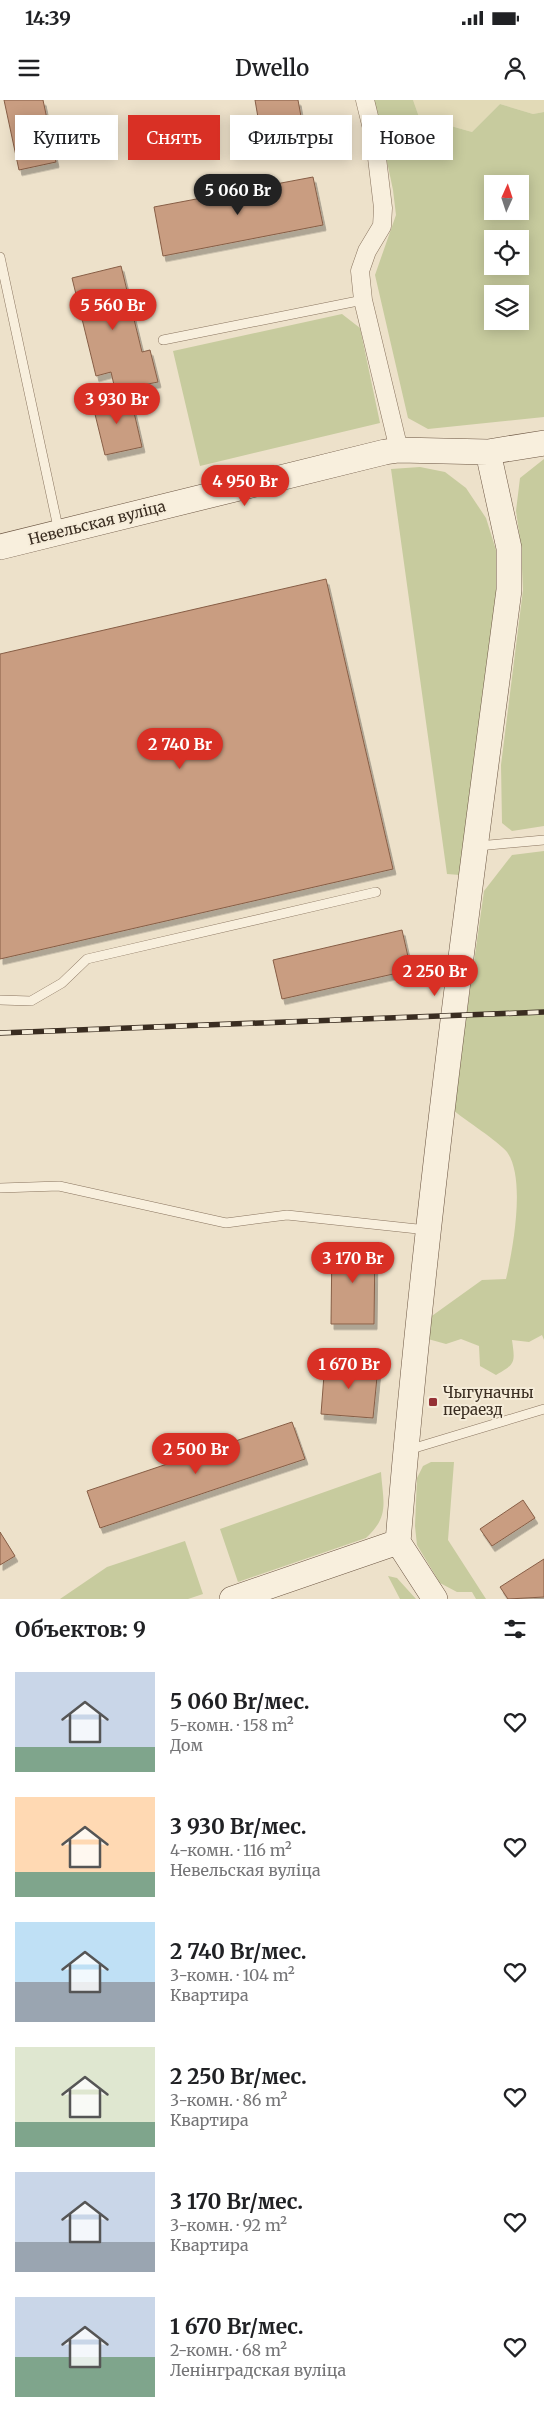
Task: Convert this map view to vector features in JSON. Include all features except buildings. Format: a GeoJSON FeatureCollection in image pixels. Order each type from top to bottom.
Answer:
{"type":"FeatureCollection","features":[{"type":"Feature","properties":{"kind":"street"},"geometry":{"type":"LineString","coordinates":[[365,100],[375,141],[383,208],[382,226],[367,251],[360,271],[363,300],[399,450]]}},
{"type":"Feature","properties":{"kind":"street","name":"Невельская вуліца"},"geometry":{"type":"LineString","coordinates":[[0,547],[399,450],[488,452],[544,443]]}},
{"type":"Feature","properties":{"kind":"street"},"geometry":{"type":"LineString","coordinates":[[435,1599],[398,1542],[406,1451],[453,1016],[509,590],[509,548],[488,452]]}},
{"type":"Feature","properties":{"kind":"street"},"geometry":{"type":"LineString","coordinates":[[232,1599],[398,1542]]}},
{"type":"Feature","properties":{"kind":"lane"},"geometry":{"type":"LineString","coordinates":[[0,257],[59,532]]}},
{"type":"Feature","properties":{"kind":"lane"},"geometry":{"type":"LineString","coordinates":[[163,340],[363,300]]}},
{"type":"Feature","properties":{"kind":"lane"},"geometry":{"type":"LineString","coordinates":[[475,846],[544,840]]}},
{"type":"Feature","properties":{"kind":"lane"},"geometry":{"type":"LineString","coordinates":[[0,1000],[31,1001],[62,984],[87,959],[376,892]]}},
{"type":"Feature","properties":{"kind":"lane"},"geometry":{"type":"LineString","coordinates":[[0,1188],[59,1186],[226,1223],[287,1215],[430,1230]]}},
{"type":"Feature","properties":{"kind":"lane"},"geometry":{"type":"LineString","coordinates":[[406,1451],[544,1408]]}},
{"type":"Feature","properties":{"kind":"shaded area"},"geometry":{"type":"Polygon","coordinates":[[[413,100],[544,100],[544,112],[533,114],[500,104],[472,132],[453,127],[453,115],[418,115],[413,100]]]}},
{"type":"Feature","properties":{"kind":"green space"},"geometry":{"type":"Polygon","coordinates":[[[374,100],[413,100],[418,115],[377,115],[374,100]]]}},
{"type":"Feature","properties":{"kind":"green space"},"geometry":{"type":"Polygon","coordinates":[[[500,104],[533,114],[544,112],[544,417],[428,429],[408,418],[375,275],[396,215],[387,160],[453,160],[453,127],[472,132],[500,104]]]}},
{"type":"Feature","properties":{"kind":"green space"},"geometry":{"type":"Polygon","coordinates":[[[342,314],[360,328],[380,423],[200,466],[173,351],[342,314]]]}},
{"type":"Feature","properties":{"kind":"green space"},"geometry":{"type":"Polygon","coordinates":[[[544,459],[544,826],[512,831],[502,823],[501,765],[523,590],[521,546],[516,511],[520,478],[544,459]]]}},
{"type":"Feature","properties":{"kind":"green space"},"geometry":{"type":"Polygon","coordinates":[[[420,467],[445,472],[466,488],[486,518],[496,550],[497,588],[460,875],[447,874],[391,469],[420,467]]]}},
{"type":"Feature","properties":{"kind":"green space"},"geometry":{"type":"Polygon","coordinates":[[[544,851],[544,1340],[542,1335],[529,1342],[512,1340],[513,1362],[496,1375],[480,1366],[479,1346],[461,1339],[446,1344],[428,1339],[429,1318],[482,1280],[506,1279],[512,1250],[516,1214],[516,1179],[513,1164],[503,1147],[453,1110],[484,891],[512,855],[544,851]]]}},
{"type":"Feature","properties":{"kind":"green space"},"geometry":{"type":"Polygon","coordinates":[[[431,1462],[454,1462],[448,1540],[486,1599],[476,1599],[472,1592],[457,1592],[440,1583],[417,1545],[415,1526],[417,1478],[423,1466],[431,1462]]]}},
{"type":"Feature","properties":{"kind":"green space"},"geometry":{"type":"Polygon","coordinates":[[[381,1472],[382,1515],[379,1523],[366,1538],[238,1582],[220,1529],[381,1472]]]}},
{"type":"Feature","properties":{"kind":"green space"},"geometry":{"type":"Polygon","coordinates":[[[185,1541],[203,1594],[188,1599],[60,1599],[107,1567],[185,1541]]]}},
{"type":"Feature","properties":{"kind":"green space"},"geometry":{"type":"Polygon","coordinates":[[[388,1576],[397,1578],[416,1599],[400,1599],[388,1576]]]}},
{"type":"Feature","properties":{"kind":"railway"},"geometry":{"type":"LineString","coordinates":[[0,1033],[544,1012]]}},
{"type":"Feature","properties":{"kind":"place","name":"Чыгуначны пераезд"},"geometry":{"type":"Point","coordinates":[433,1402]}}]}
